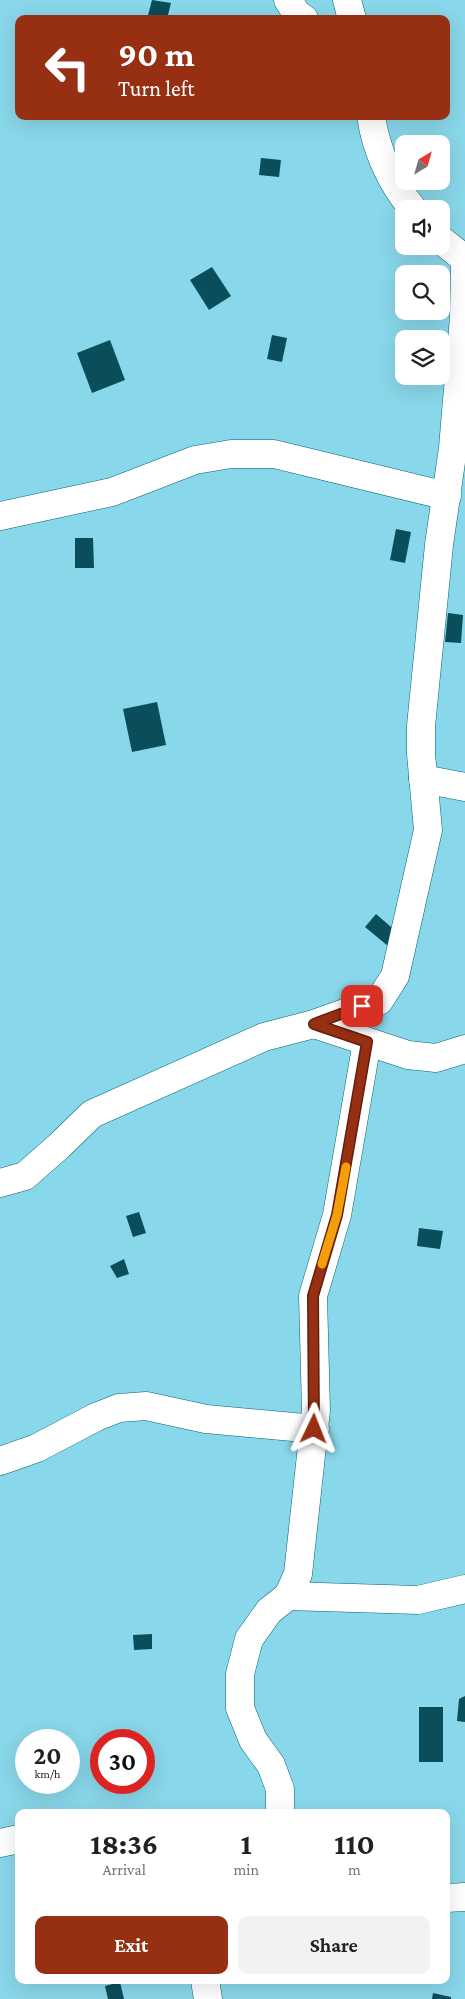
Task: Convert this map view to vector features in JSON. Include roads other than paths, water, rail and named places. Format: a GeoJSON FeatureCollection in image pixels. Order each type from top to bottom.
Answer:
{"type":"FeatureCollection","features":[{"type":"Feature","properties":{"kind":"street"},"geometry":{"type":"LineString","coordinates":[[288,0],[298,15]]}},
{"type":"Feature","properties":{"kind":"street"},"geometry":{"type":"LineString","coordinates":[[347,0],[351,15]]}},
{"type":"Feature","properties":{"kind":"street"},"geometry":{"type":"LineString","coordinates":[[372,120],[384,164],[406,200]]}},
{"type":"Feature","properties":{"kind":"street"},"geometry":{"type":"LineString","coordinates":[[0,1183],[24,1176],[92,1114],[264,1037],[314,1024],[379,1000],[395,976],[428,830],[423,779],[421,726],[439,545],[446,496],[459,448],[465,261],[450,248]]}},
{"type":"Feature","properties":{"kind":"street"},"geometry":{"type":"LineString","coordinates":[[0,516],[112,492],[195,460],[230,454],[274,454],[446,496]]}},
{"type":"Feature","properties":{"kind":"street"},"geometry":{"type":"LineString","coordinates":[[423,779],[465,787]]}},
{"type":"Feature","properties":{"kind":"street"},"geometry":{"type":"LineString","coordinates":[[314,1024],[408,1055],[436,1058],[465,1049]]}},
{"type":"Feature","properties":{"kind":"street"},"geometry":{"type":"LineString","coordinates":[[280,1809],[280,1789],[271,1765],[253,1740],[240,1708],[240,1674],[249,1638],[269,1611],[288,1596],[298,1574],[314,1429],[313,1296],[337,1215],[367,1042]]}},
{"type":"Feature","properties":{"kind":"street"},"geometry":{"type":"LineString","coordinates":[[0,1461],[37,1448],[96,1416],[119,1408],[146,1406],[206,1419],[314,1429]]}},
{"type":"Feature","properties":{"kind":"street"},"geometry":{"type":"LineString","coordinates":[[288,1596],[418,1600],[465,1589]]}},
{"type":"Feature","properties":{"kind":"street"},"geometry":{"type":"LineString","coordinates":[[0,1842],[15,1840]]}},
{"type":"Feature","properties":{"kind":"street"},"geometry":{"type":"LineString","coordinates":[[450,1898],[465,1898]]}},
{"type":"Feature","properties":{"kind":"street"},"geometry":{"type":"LineString","coordinates":[[206,1984],[208,1999]]}}]}
